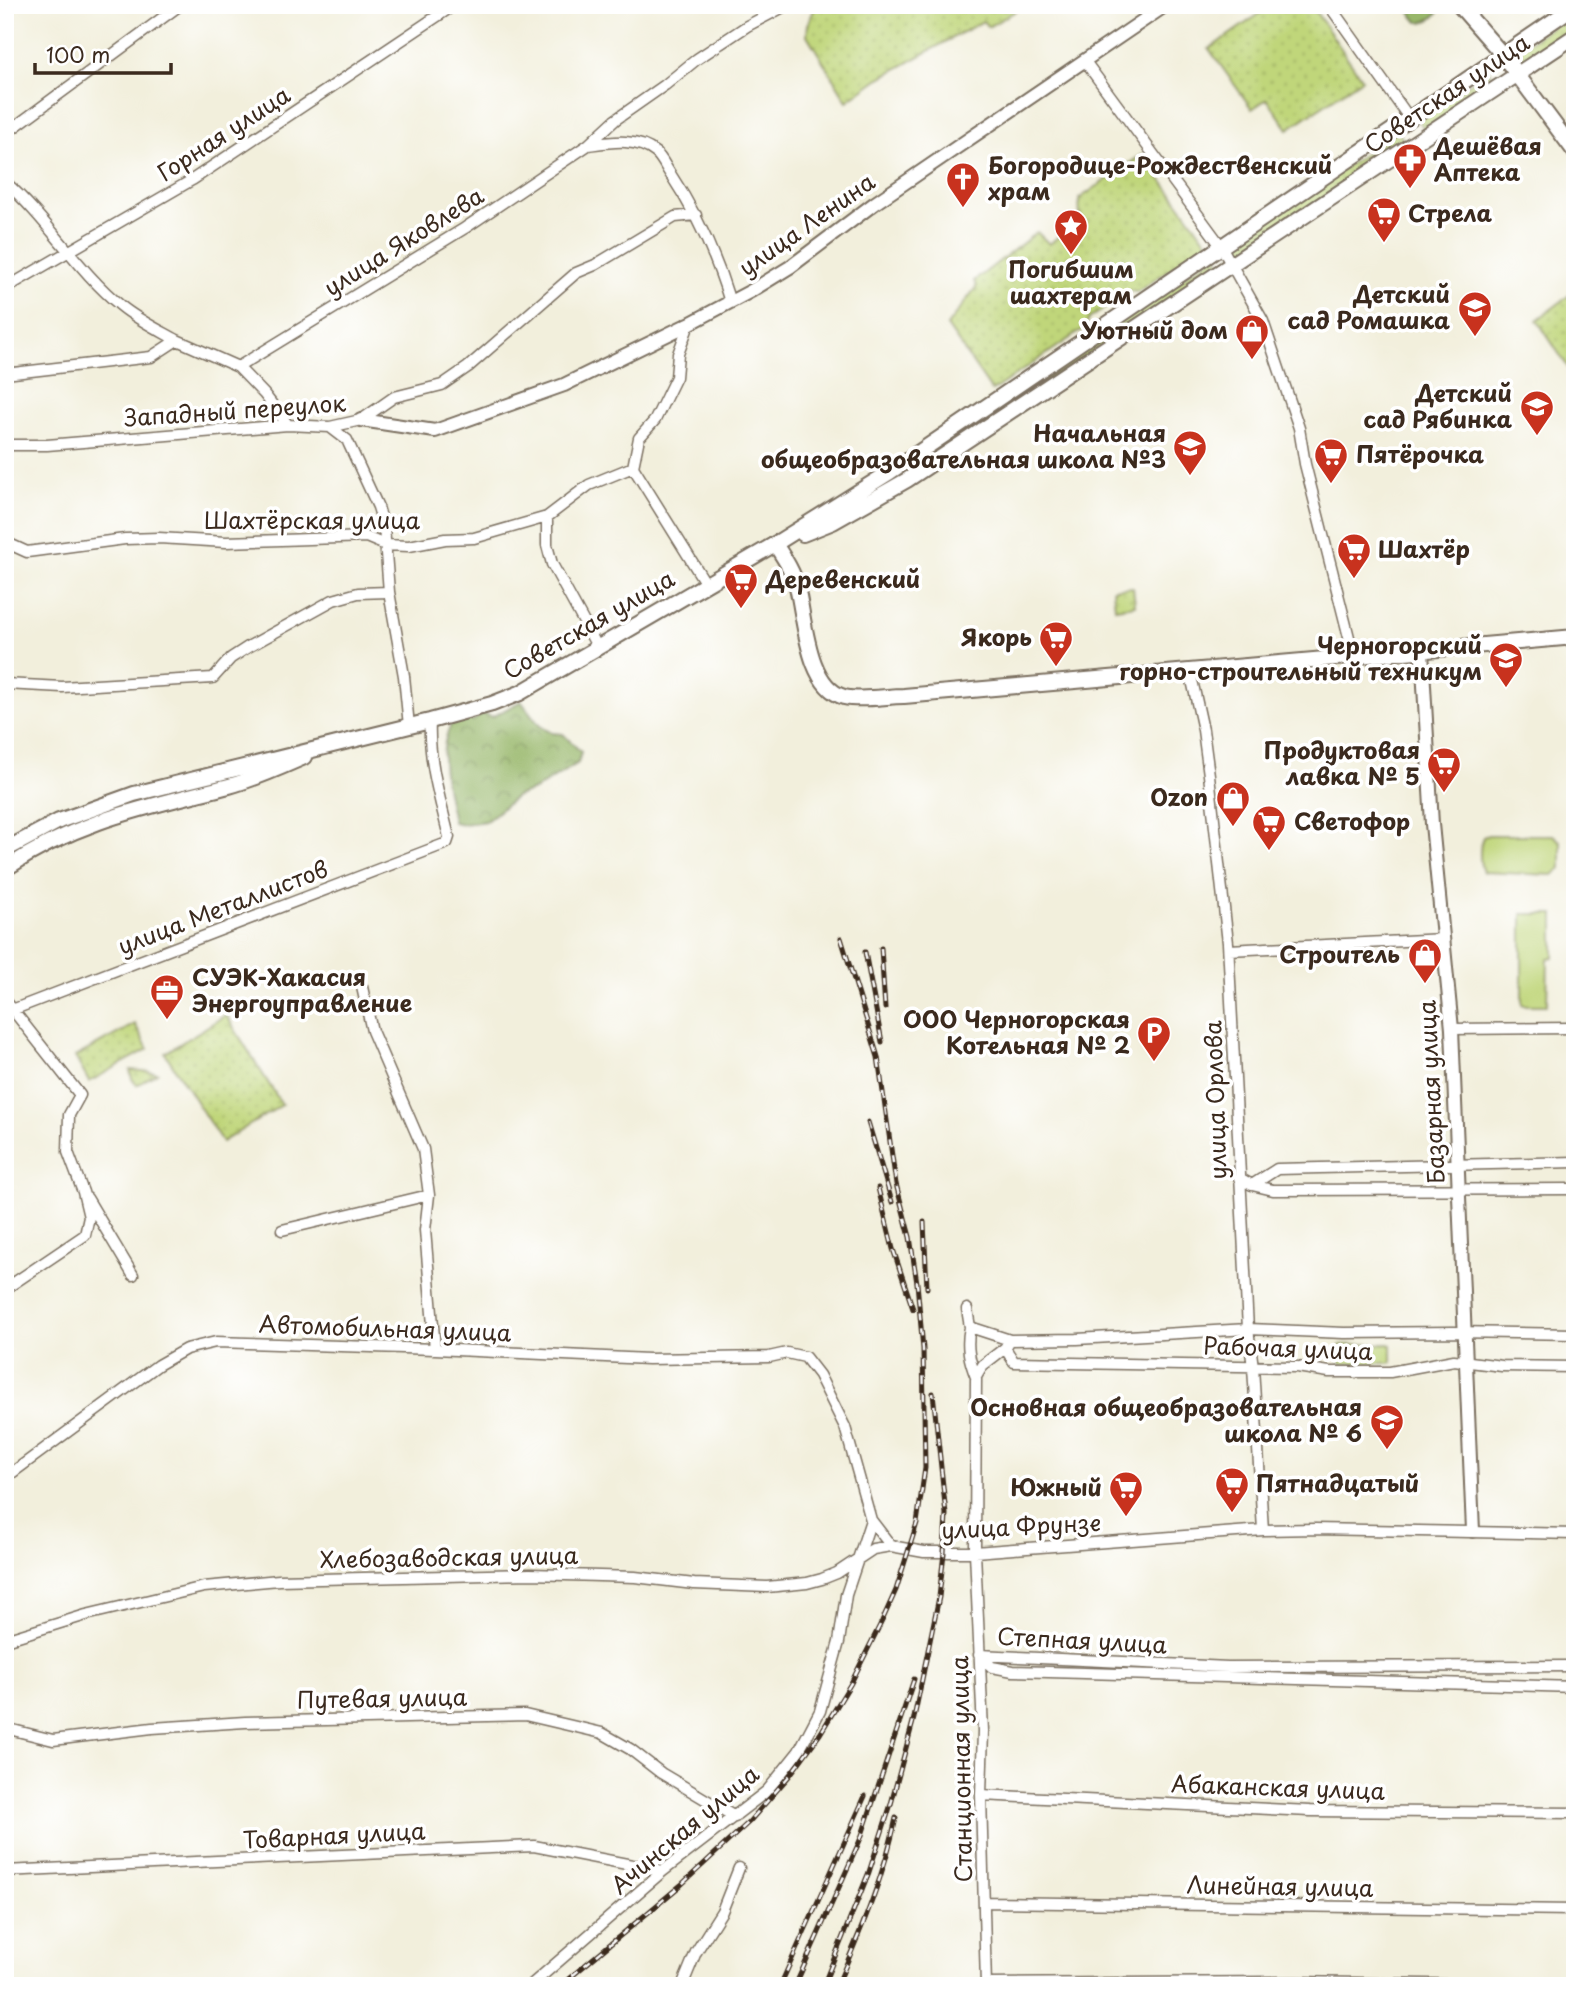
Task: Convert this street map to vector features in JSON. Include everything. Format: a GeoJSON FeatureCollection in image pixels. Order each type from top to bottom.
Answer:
{"type":"FeatureCollection","features":[{"type":"Feature","properties":{"kind":"main road"},"geometry":{"type":"LineString","coordinates":[[1459,5],[1502,54],[1575,152]]}},
{"type":"Feature","properties":{"kind":"main road","name":"Советская улица"},"geometry":{"type":"LineString","coordinates":[[5,850],[59,821],[110,802],[276,757],[430,721],[492,704],[520,693],[775,544],[890,472],[1575,6]]}},
{"type":"Feature","properties":{"kind":"main road","name":"Советская улица"},"geometry":{"type":"LineString","coordinates":[[775,544],[833,522],[907,480],[1575,36]]}},
{"type":"Feature","properties":{"kind":"main road"},"geometry":{"type":"LineString","coordinates":[[775,544],[789,566],[797,587],[818,673],[831,691],[846,697],[904,696],[1575,637]]}},
{"type":"Feature","properties":{"kind":"main road","name":"Советская улица"},"geometry":{"type":"LineString","coordinates":[[5,869],[39,848],[98,821],[258,777],[335,744]]}},
{"type":"Feature","properties":{"kind":"street"},"geometry":{"type":"LineString","coordinates":[[5,134],[180,5]]}},
{"type":"Feature","properties":{"kind":"street","name":"Горная улица"},"geometry":{"type":"LineString","coordinates":[[9,286],[192,180],[454,5]]}},
{"type":"Feature","properties":{"kind":"street","name":"улица Яковлева"},"geometry":{"type":"LineString","coordinates":[[238,367],[465,228],[588,145],[615,120],[697,59],[747,26],[787,5]]}},
{"type":"Feature","properties":{"kind":"street","name":"улица Ленина"},"geometry":{"type":"LineString","coordinates":[[362,420],[435,431],[564,384],[689,324],[790,267],[875,203],[1166,5]]}},
{"type":"Feature","properties":{"kind":"street"},"geometry":{"type":"LineString","coordinates":[[1329,5],[1405,112]]}},
{"type":"Feature","properties":{"kind":"street"},"geometry":{"type":"LineString","coordinates":[[1084,60],[1221,246],[1264,321],[1295,415],[1354,657]]}},
{"type":"Feature","properties":{"kind":"street"},"geometry":{"type":"LineString","coordinates":[[588,145],[618,141],[640,145],[656,153],[696,215],[730,302]]}},
{"type":"Feature","properties":{"kind":"street"},"geometry":{"type":"LineString","coordinates":[[5,182],[27,201],[122,307],[177,340],[238,367],[288,425]]}},
{"type":"Feature","properties":{"kind":"street","name":"Западный переулок"},"geometry":{"type":"LineString","coordinates":[[5,445],[47,445],[288,425],[330,427],[362,420],[394,397],[442,385],[451,379],[576,273],[595,265],[675,217],[696,215]]}},
{"type":"Feature","properties":{"kind":"street"},"geometry":{"type":"LineString","coordinates":[[689,324],[678,354],[676,376],[656,420],[639,438],[633,467],[706,584]]}},
{"type":"Feature","properties":{"kind":"street"},"geometry":{"type":"LineString","coordinates":[[5,374],[151,357],[177,340]]}},
{"type":"Feature","properties":{"kind":"street"},"geometry":{"type":"LineString","coordinates":[[330,427],[346,440],[378,508],[384,527],[389,592],[404,676],[409,726]]}},
{"type":"Feature","properties":{"kind":"street","name":"Шахтёрская улица"},"geometry":{"type":"LineString","coordinates":[[5,542],[27,552],[159,538],[226,542],[366,537],[385,545],[409,546],[445,539],[474,538],[547,517],[589,485],[633,467]]}},
{"type":"Feature","properties":{"kind":"street"},"geometry":{"type":"LineString","coordinates":[[547,517],[547,545],[552,564],[598,648]]}},
{"type":"Feature","properties":{"kind":"street"},"geometry":{"type":"LineString","coordinates":[[5,684],[62,687],[213,678],[231,658],[333,600],[358,593],[389,592]]}},
{"type":"Feature","properties":{"kind":"street","name":"Базарная улица"},"geometry":{"type":"LineString","coordinates":[[1422,651],[1432,824],[1452,1029],[1473,1531]]}},
{"type":"Feature","properties":{"kind":"street","name":"улица Орлова"},"geometry":{"type":"LineString","coordinates":[[1189,671],[1203,730],[1229,950],[1239,1178],[1263,1530]]}},
{"type":"Feature","properties":{"kind":"street","name":"улица Металлистов"},"geometry":{"type":"LineString","coordinates":[[12,1010],[447,843],[449,837],[429,738],[430,721]]}},
{"type":"Feature","properties":{"kind":"street"},"geometry":{"type":"LineString","coordinates":[[1229,950],[1443,939]]}},
{"type":"Feature","properties":{"kind":"street"},"geometry":{"type":"LineString","coordinates":[[362,987],[372,1031],[423,1149],[429,1195],[425,1230],[435,1349]]}},
{"type":"Feature","properties":{"kind":"street"},"geometry":{"type":"LineString","coordinates":[[5,1000],[80,1096],[69,1115],[68,1152],[89,1217],[85,1235],[5,1289]]}},
{"type":"Feature","properties":{"kind":"street"},"geometry":{"type":"LineString","coordinates":[[1452,1029],[1575,1028]]}},
{"type":"Feature","properties":{"kind":"street"},"geometry":{"type":"LineString","coordinates":[[1252,1185],[1277,1168],[1575,1162]]}},
{"type":"Feature","properties":{"kind":"street"},"geometry":{"type":"LineString","coordinates":[[1239,1178],[1252,1185],[1273,1190],[1575,1189]]}},
{"type":"Feature","properties":{"kind":"street"},"geometry":{"type":"LineString","coordinates":[[83,1192],[133,1275]]}},
{"type":"Feature","properties":{"kind":"street"},"geometry":{"type":"LineString","coordinates":[[282,1230],[429,1195]]}},
{"type":"Feature","properties":{"kind":"street"},"geometry":{"type":"LineString","coordinates":[[967,1309],[970,1327],[968,1355],[976,1377],[975,1552]]}},
{"type":"Feature","properties":{"kind":"street"},"geometry":{"type":"LineString","coordinates":[[970,1327],[1008,1344],[983,1365],[976,1377]]}},
{"type":"Feature","properties":{"kind":"street","name":"Рабочая улица"},"geometry":{"type":"LineString","coordinates":[[1575,1334],[1344,1333],[1248,1329],[1008,1344],[1014,1362],[1297,1367],[1329,1372],[1390,1371],[1454,1360],[1502,1366],[1575,1367]]}},
{"type":"Feature","properties":{"kind":"street","name":"Автомобильная улица"},"geometry":{"type":"LineString","coordinates":[[5,1478],[158,1365],[186,1349],[216,1342],[648,1359],[769,1357],[787,1353],[805,1357],[819,1375],[845,1427],[871,1521]]}},
{"type":"Feature","properties":{"kind":"street"},"geometry":{"type":"LineString","coordinates":[[871,1521],[891,1546]]}},
{"type":"Feature","properties":{"kind":"street","name":"Ачинская улица"},"geometry":{"type":"LineString","coordinates":[[530,1986],[663,1871],[767,1791],[799,1751],[820,1711],[834,1666],[846,1595],[871,1521]]}},
{"type":"Feature","properties":{"kind":"street","name":"улица Фрунзе"},"geometry":{"type":"LineString","coordinates":[[891,1546],[924,1552],[975,1552],[1263,1530],[1575,1534]]}},
{"type":"Feature","properties":{"kind":"street","name":"Хлебозаводская улица"},"geometry":{"type":"LineString","coordinates":[[5,1640],[159,1596],[216,1586],[279,1580],[530,1574],[635,1577],[694,1584],[767,1587],[822,1579],[837,1573],[873,1549],[891,1546]]}},
{"type":"Feature","properties":{"kind":"street","name":"Станционная улица"},"geometry":{"type":"LineString","coordinates":[[975,1552],[983,1731],[981,1795],[986,1985]]}},
{"type":"Feature","properties":{"kind":"street","name":"Степная улица"},"geometry":{"type":"LineString","coordinates":[[979,1655],[1228,1667],[1575,1666]]}},
{"type":"Feature","properties":{"kind":"street","name":"Степная улица"},"geometry":{"type":"LineString","coordinates":[[979,1655],[992,1667],[1013,1671],[1575,1687]]}},
{"type":"Feature","properties":{"kind":"street","name":"Путевая улица"},"geometry":{"type":"LineString","coordinates":[[5,1728],[53,1741],[152,1728],[245,1721],[525,1715],[602,1733],[630,1749],[661,1773],[735,1817]]}},
{"type":"Feature","properties":{"kind":"street","name":"Абаканская улица"},"geometry":{"type":"LineString","coordinates":[[981,1795],[1310,1811],[1575,1813]]}},
{"type":"Feature","properties":{"kind":"street","name":"Товарная улица"},"geometry":{"type":"LineString","coordinates":[[5,1871],[534,1846],[663,1871]]}},
{"type":"Feature","properties":{"kind":"street"},"geometry":{"type":"LineString","coordinates":[[682,1986],[696,1952],[722,1910],[739,1868]]}},
{"type":"Feature","properties":{"kind":"street","name":"Линейная улица"},"geometry":{"type":"LineString","coordinates":[[984,1902],[1575,1910]]}},
{"type":"Feature","properties":{"kind":"street"},"geometry":{"type":"LineString","coordinates":[[986,1985],[1293,1982],[1546,1986]]}},
{"type":"Feature","properties":{"kind":"street"},"geometry":{"type":"LineString","coordinates":[[8,1983],[32,1986]]}},
{"type":"Feature","properties":{"kind":"green space"},"geometry":{"type":"Polygon","coordinates":[[[816,5],[1026,5],[988,27],[983,21],[878,79],[847,101],[807,35],[808,24],[816,5]]]}},
{"type":"Feature","properties":{"kind":"green space"},"geometry":{"type":"Polygon","coordinates":[[[1272,5],[1311,5],[1362,79],[1288,129],[1267,99],[1252,109],[1209,49],[1272,5]]]}},
{"type":"Feature","properties":{"kind":"green space"},"geometry":{"type":"Polygon","coordinates":[[[1404,5],[1435,5],[1439,10],[1431,19],[1418,22],[1404,5]]]}},
{"type":"Feature","properties":{"kind":"green space"},"geometry":{"type":"Polygon","coordinates":[[[1575,12],[1575,30],[1526,61],[1518,49],[1575,12]]]}},
{"type":"Feature","properties":{"kind":"green space"},"geometry":{"type":"Polygon","coordinates":[[[1489,71],[1496,82],[1425,130],[1417,119],[1489,71]]]}},
{"type":"Feature","properties":{"kind":"green space"},"geometry":{"type":"Polygon","coordinates":[[[1398,131],[1405,143],[1237,256],[1230,246],[1398,131]]]}},
{"type":"Feature","properties":{"kind":"green space"},"geometry":{"type":"Polygon","coordinates":[[[1143,154],[1208,243],[1137,292],[1130,291],[1089,319],[1085,328],[992,391],[947,326],[977,286],[974,281],[1037,232],[1049,244],[1080,220],[1079,199],[1143,154]]]}},
{"type":"Feature","properties":{"kind":"green space"},"geometry":{"type":"Polygon","coordinates":[[[1216,255],[1222,265],[907,474],[904,469],[1216,255]]]}},
{"type":"Feature","properties":{"kind":"green space"},"geometry":{"type":"Polygon","coordinates":[[[1575,291],[1575,378],[1537,320],[1575,291]]]}},
{"type":"Feature","properties":{"kind":"green space"},"geometry":{"type":"Polygon","coordinates":[[[1133,587],[1135,605],[1115,608],[1113,589],[1133,587]]]}},
{"type":"Feature","properties":{"kind":"green space"},"geometry":{"type":"Polygon","coordinates":[[[521,701],[540,726],[552,733],[563,734],[581,752],[578,763],[534,790],[517,796],[486,821],[463,824],[453,822],[443,761],[446,737],[451,724],[463,718],[473,721],[483,713],[492,717],[521,701]]]}},
{"type":"Feature","properties":{"kind":"green space"},"geometry":{"type":"Polygon","coordinates":[[[265,768],[99,815],[58,833],[5,862],[5,857],[42,835],[103,808],[265,768]]]}},
{"type":"Feature","properties":{"kind":"green space"},"geometry":{"type":"Polygon","coordinates":[[[1553,835],[1561,842],[1561,868],[1553,875],[1483,872],[1481,845],[1483,837],[1553,835]]]}},
{"type":"Feature","properties":{"kind":"green space"},"geometry":{"type":"Polygon","coordinates":[[[1522,914],[1554,914],[1554,957],[1548,958],[1547,1005],[1522,1005],[1522,914]]]}},
{"type":"Feature","properties":{"kind":"green space"},"geometry":{"type":"Polygon","coordinates":[[[226,1015],[282,1105],[222,1142],[165,1053],[226,1015]]]}},
{"type":"Feature","properties":{"kind":"green space"},"geometry":{"type":"Polygon","coordinates":[[[135,1024],[148,1049],[89,1082],[75,1057],[135,1024]]]}},
{"type":"Feature","properties":{"kind":"green space"},"geometry":{"type":"Polygon","coordinates":[[[130,1070],[153,1072],[157,1073],[137,1085],[130,1070]]]}},
{"type":"Feature","properties":{"kind":"green space"},"geometry":{"type":"Polygon","coordinates":[[[1341,1345],[1392,1345],[1390,1363],[1341,1364],[1341,1345]]]}},
{"type":"Feature","properties":{"kind":"railway"},"geometry":{"type":"LineString","coordinates":[[560,1986],[681,1885],[749,1822],[790,1775],[820,1734],[851,1683],[896,1590],[917,1523],[925,1468],[923,1349],[917,1283],[910,1237],[896,1184],[878,1057],[841,938]]}},
{"type":"Feature","properties":{"kind":"railway"},"geometry":{"type":"LineString","coordinates":[[881,948],[885,1008]]}},
{"type":"Feature","properties":{"kind":"railway"},"geometry":{"type":"LineString","coordinates":[[865,952],[882,1042]]}},
{"type":"Feature","properties":{"kind":"railway"},"geometry":{"type":"LineString","coordinates":[[868,1122],[892,1202]]}},
{"type":"Feature","properties":{"kind":"railway"},"geometry":{"type":"LineString","coordinates":[[878,1188],[893,1249],[913,1309]]}},
{"type":"Feature","properties":{"kind":"railway"},"geometry":{"type":"LineString","coordinates":[[924,1222],[927,1288]]}},
{"type":"Feature","properties":{"kind":"railway"},"geometry":{"type":"LineString","coordinates":[[823,1986],[869,1872],[891,1804],[914,1718],[939,1597],[946,1514],[933,1393]]}},
{"type":"Feature","properties":{"kind":"railway"},"geometry":{"type":"LineString","coordinates":[[795,1986],[861,1838],[914,1679]]}},
{"type":"Feature","properties":{"kind":"railway"},"geometry":{"type":"LineString","coordinates":[[780,1986],[865,1796]]}},
{"type":"Feature","properties":{"kind":"railway"},"geometry":{"type":"LineString","coordinates":[[837,1986],[878,1882],[896,1818]]}},
{"type":"Feature","properties":{"kind":"place","name":"Дешёвая Аптека"},"geometry":{"type":"Point","coordinates":[1410,190]}},
{"type":"Feature","properties":{"kind":"place","name":"Богородице-Рождественский храм"},"geometry":{"type":"Point","coordinates":[963,209]}},
{"type":"Feature","properties":{"kind":"place","name":"Стрела"},"geometry":{"type":"Point","coordinates":[1384,244]}},
{"type":"Feature","properties":{"kind":"place","name":"Погибшим шахтерам"},"geometry":{"type":"Point","coordinates":[1071,256]}},
{"type":"Feature","properties":{"kind":"place","name":"Детский сад Ромашка"},"geometry":{"type":"Point","coordinates":[1475,338]}},
{"type":"Feature","properties":{"kind":"place","name":"Уютный дом"},"geometry":{"type":"Point","coordinates":[1252,361]}},
{"type":"Feature","properties":{"kind":"place","name":"Детский сад Рябинка"},"geometry":{"type":"Point","coordinates":[1537,437]}},
{"type":"Feature","properties":{"kind":"place","name":"Начальная общеобразовательная школа №3"},"geometry":{"type":"Point","coordinates":[1190,477]}},
{"type":"Feature","properties":{"kind":"place","name":"Пятёрочка"},"geometry":{"type":"Point","coordinates":[1331,485]}},
{"type":"Feature","properties":{"kind":"place","name":"Шахтёр"},"geometry":{"type":"Point","coordinates":[1354,580]}},
{"type":"Feature","properties":{"kind":"place","name":"Деревенский"},"geometry":{"type":"Point","coordinates":[741,610]}},
{"type":"Feature","properties":{"kind":"place","name":"Якорь"},"geometry":{"type":"Point","coordinates":[1056,668]}},
{"type":"Feature","properties":{"kind":"place","name":"Черногорский горно-строительный техникум"},"geometry":{"type":"Point","coordinates":[1506,689]}},
{"type":"Feature","properties":{"kind":"place","name":"Продуктовая лавка № 5"},"geometry":{"type":"Point","coordinates":[1444,794]}},
{"type":"Feature","properties":{"kind":"place","name":"Ozon"},"geometry":{"type":"Point","coordinates":[1233,828]}},
{"type":"Feature","properties":{"kind":"place","name":"Светофор"},"geometry":{"type":"Point","coordinates":[1269,852]}},
{"type":"Feature","properties":{"kind":"place","name":"Строитель"},"geometry":{"type":"Point","coordinates":[1425,985]}},
{"type":"Feature","properties":{"kind":"place","name":"СУЭК-Хакасия Энергоуправление"},"geometry":{"type":"Point","coordinates":[167,1021]}},
{"type":"Feature","properties":{"kind":"place","name":"ООО Черногорская Котельная № 2"},"geometry":{"type":"Point","coordinates":[1154,1063]}},
{"type":"Feature","properties":{"kind":"place","name":"Основная общеобразовательная школа № 6"},"geometry":{"type":"Point","coordinates":[1387,1451]}},
{"type":"Feature","properties":{"kind":"place","name":"Пятнадцатый"},"geometry":{"type":"Point","coordinates":[1232,1514]}},
{"type":"Feature","properties":{"kind":"place","name":"Южный"},"geometry":{"type":"Point","coordinates":[1126,1518]}}]}
